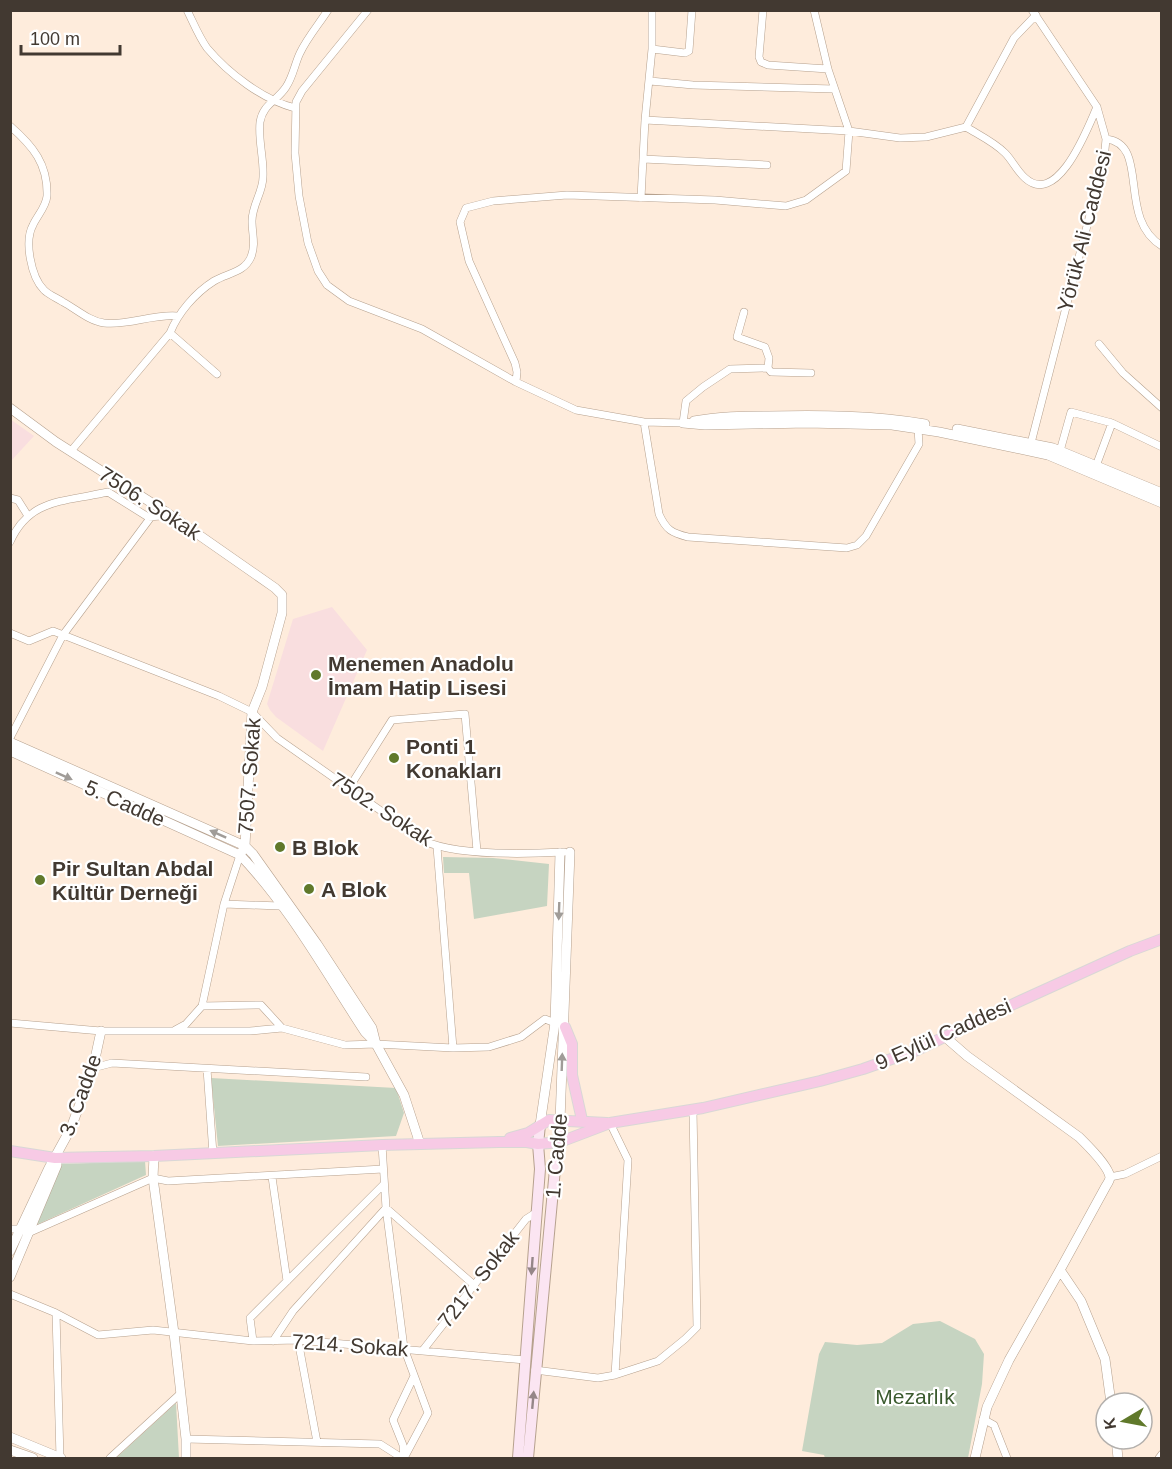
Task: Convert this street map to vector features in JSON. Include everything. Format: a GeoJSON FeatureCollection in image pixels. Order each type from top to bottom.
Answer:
{"type":"FeatureCollection","features":[{"type":"Feature","properties":{"kind":"main road","name":"9 Eylül Caddesi"},"geometry":{"type":"LineString","coordinates":[[10,1151],[55,1158],[213,1154],[382,1145],[560,1142],[610,1123],[693,1110],[852,1072],[917,1050],[1130,951],[1161,939]]}},
{"type":"Feature","properties":{"kind":"main road"},"geometry":{"type":"LineString","coordinates":[[560,1025],[572,1044],[573,1075],[582,1120]]}},
{"type":"Feature","properties":{"kind":"main road","name":"9 Eylül Caddesi"},"geometry":{"type":"LineString","coordinates":[[500,1142],[528,1133],[549,1120],[610,1123]]}},
{"type":"Feature","properties":{"kind":"main road","name":"1. Cadde"},"geometry":{"type":"LineString","coordinates":[[528,1458],[555,1169],[560,1142],[560,1121]]}},
{"type":"Feature","properties":{"kind":"main road","name":"1. Cadde"},"geometry":{"type":"LineString","coordinates":[[518,1458],[540,1169],[538,1144],[540,1125]]}},
{"type":"Feature","properties":{"kind":"street"},"geometry":{"type":"LineString","coordinates":[[187,10],[206,46],[237,79],[296,108]]}},
{"type":"Feature","properties":{"kind":"street"},"geometry":{"type":"LineString","coordinates":[[280,102],[300,51],[328,10]]}},
{"type":"Feature","properties":{"kind":"street"},"geometry":{"type":"LineString","coordinates":[[368,10],[302,91],[296,108],[299,196],[308,243],[318,271],[327,285],[349,301],[422,329],[516,382],[576,410],[644,422],[705,425],[807,423],[882,425],[918,429],[1060,451],[1161,493]]}},
{"type":"Feature","properties":{"kind":"street"},"geometry":{"type":"LineString","coordinates":[[641,198],[652,49],[652,10]]}},
{"type":"Feature","properties":{"kind":"street"},"geometry":{"type":"LineString","coordinates":[[652,49],[685,53],[689,51],[692,10]]}},
{"type":"Feature","properties":{"kind":"street"},"geometry":{"type":"LineString","coordinates":[[762,10],[759,57],[761,62],[828,69]]}},
{"type":"Feature","properties":{"kind":"street"},"geometry":{"type":"LineString","coordinates":[[516,382],[515,363],[467,254],[460,222],[462,211],[477,203],[567,195],[715,200],[786,206],[801,202],[846,171],[849,131],[828,69],[814,10]]}},
{"type":"Feature","properties":{"kind":"street"},"geometry":{"type":"LineString","coordinates":[[966,127],[1014,38],[1034,13],[1096,107],[1106,140]]}},
{"type":"Feature","properties":{"kind":"street"},"geometry":{"type":"LineString","coordinates":[[650,81],[693,85],[834,89]]}},
{"type":"Feature","properties":{"kind":"street"},"geometry":{"type":"LineString","coordinates":[[71,451],[170,333],[177,316],[215,280],[238,271],[250,260],[255,245],[252,221],[255,202],[263,178],[259,142],[260,122],[263,111],[271,101],[280,102]]}},
{"type":"Feature","properties":{"kind":"street"},"geometry":{"type":"LineString","coordinates":[[645,120],[849,131],[914,138],[966,127],[999,147],[1026,179],[1043,183],[1066,170],[1079,147],[1096,107]]}},
{"type":"Feature","properties":{"kind":"street"},"geometry":{"type":"LineString","coordinates":[[10,126],[30,143],[40,160],[44,178],[47,198],[30,234],[31,265],[44,290],[93,320],[104,323],[162,315],[177,316]]}},
{"type":"Feature","properties":{"kind":"street","name":"Yörük Ali Caddesi"},"geometry":{"type":"LineString","coordinates":[[1030,446],[1104,160],[1106,140],[1119,142],[1127,151],[1139,218],[1149,236],[1161,246]]}},
{"type":"Feature","properties":{"kind":"street"},"geometry":{"type":"LineString","coordinates":[[643,159],[767,165]]}},
{"type":"Feature","properties":{"kind":"street"},"geometry":{"type":"LineString","coordinates":[[744,312],[737,337],[765,348],[769,358],[768,368]]}},
{"type":"Feature","properties":{"kind":"street"},"geometry":{"type":"LineString","coordinates":[[170,333],[217,374]]}},
{"type":"Feature","properties":{"kind":"street"},"geometry":{"type":"LineString","coordinates":[[1099,344],[1123,373],[1161,408]]}},
{"type":"Feature","properties":{"kind":"street"},"geometry":{"type":"LineString","coordinates":[[683,423],[686,401],[730,369],[768,368],[771,372],[811,373]]}},
{"type":"Feature","properties":{"kind":"street","name":"7506. Sokak"},"geometry":{"type":"LineString","coordinates":[[10,408],[275,588],[282,596],[283,603]]}},
{"type":"Feature","properties":{"kind":"street"},"geometry":{"type":"LineString","coordinates":[[1060,451],[1071,412],[1112,423],[1161,447]]}},
{"type":"Feature","properties":{"kind":"street"},"geometry":{"type":"LineString","coordinates":[[683,423],[713,417],[823,414],[894,419],[1030,446],[1161,503]]}},
{"type":"Feature","properties":{"kind":"street"},"geometry":{"type":"LineString","coordinates":[[644,422],[660,514],[664,526],[673,533],[688,537],[848,548],[857,545],[866,536],[919,444],[918,429]]}},
{"type":"Feature","properties":{"kind":"street"},"geometry":{"type":"LineString","coordinates":[[1096,466],[1112,423]]}},
{"type":"Feature","properties":{"kind":"street"},"geometry":{"type":"LineString","coordinates":[[10,542],[13,528],[41,506],[108,492],[151,517],[161,516],[166,512]]}},
{"type":"Feature","properties":{"kind":"street"},"geometry":{"type":"LineString","coordinates":[[10,498],[18,500],[28,516]]}},
{"type":"Feature","properties":{"kind":"street"},"geometry":{"type":"LineString","coordinates":[[151,517],[63,635],[10,740],[244,846],[254,854],[372,1028],[376,1044]]}},
{"type":"Feature","properties":{"kind":"street","name":"7507. Sokak"},"geometry":{"type":"LineString","coordinates":[[240,855],[244,846],[251,759],[252,712],[265,676],[283,603]]}},
{"type":"Feature","properties":{"kind":"street"},"geometry":{"type":"LineString","coordinates":[[10,633],[29,641],[53,631],[219,696],[252,712]]}},
{"type":"Feature","properties":{"kind":"street","name":"7502. Sokak"},"geometry":{"type":"LineString","coordinates":[[252,712],[277,738],[424,841],[437,847],[477,851],[565,852]]}},
{"type":"Feature","properties":{"kind":"street"},"geometry":{"type":"LineString","coordinates":[[349,788],[392,720],[465,714],[477,851]]}},
{"type":"Feature","properties":{"kind":"street","name":"5. Cadde"},"geometry":{"type":"LineString","coordinates":[[10,752],[240,855]]}},
{"type":"Feature","properties":{"kind":"street"},"geometry":{"type":"LineString","coordinates":[[437,847],[453,1048]]}},
{"type":"Feature","properties":{"kind":"street","name":"1. Cadde"},"geometry":{"type":"LineString","coordinates":[[560,1121],[565,852]]}},
{"type":"Feature","properties":{"kind":"street"},"geometry":{"type":"LineString","coordinates":[[173,1031],[186,1024],[202,1006],[224,904],[240,855],[280,906],[376,1044],[404,1095],[420,1144]]}},
{"type":"Feature","properties":{"kind":"street"},"geometry":{"type":"LineString","coordinates":[[224,904],[280,906]]}},
{"type":"Feature","properties":{"kind":"street"},"geometry":{"type":"LineString","coordinates":[[202,1006],[261,1005],[282,1028]]}},
{"type":"Feature","properties":{"kind":"street"},"geometry":{"type":"LineString","coordinates":[[10,1023],[101,1031],[250,1031],[282,1028],[345,1045],[376,1044],[453,1048],[489,1047],[521,1037],[545,1019],[560,1025]]}},
{"type":"Feature","properties":{"kind":"street","name":"1. Cadde"},"geometry":{"type":"LineString","coordinates":[[540,1125],[560,1025]]}},
{"type":"Feature","properties":{"kind":"street","name":"3. Cadde"},"geometry":{"type":"LineString","coordinates":[[10,1251],[71,1128],[93,1068],[101,1031]]}},
{"type":"Feature","properties":{"kind":"street"},"geometry":{"type":"LineString","coordinates":[[944,1036],[967,1056],[1079,1137],[1098,1158],[1110,1177]]}},
{"type":"Feature","properties":{"kind":"street"},"geometry":{"type":"LineString","coordinates":[[93,1068],[112,1064],[366,1077]]}},
{"type":"Feature","properties":{"kind":"street"},"geometry":{"type":"LineString","coordinates":[[207,1069],[213,1154]]}},
{"type":"Feature","properties":{"kind":"street"},"geometry":{"type":"LineString","coordinates":[[536,1370],[598,1378],[615,1375],[658,1361],[697,1327],[693,1110]]}},
{"type":"Feature","properties":{"kind":"street"},"geometry":{"type":"LineString","coordinates":[[610,1123],[628,1160],[615,1375]]}},
{"type":"Feature","properties":{"kind":"street"},"geometry":{"type":"LineString","coordinates":[[382,1145],[386,1208],[404,1348],[428,1413],[404,1458]]}},
{"type":"Feature","properties":{"kind":"street"},"geometry":{"type":"LineString","coordinates":[[154,1156],[153,1178],[174,1333],[186,1439],[186,1458]]}},
{"type":"Feature","properties":{"kind":"street"},"geometry":{"type":"LineString","coordinates":[[1110,1177],[1125,1174],[1161,1156]]}},
{"type":"Feature","properties":{"kind":"street"},"geometry":{"type":"LineString","coordinates":[[19,1230],[153,1178],[168,1181],[272,1177],[383,1169]]}},
{"type":"Feature","properties":{"kind":"street"},"geometry":{"type":"LineString","coordinates":[[272,1177],[287,1281]]}},
{"type":"Feature","properties":{"kind":"street"},"geometry":{"type":"LineString","coordinates":[[975,1458],[983,1419],[1009,1360],[1110,1177]]}},
{"type":"Feature","properties":{"kind":"street"},"geometry":{"type":"LineString","coordinates":[[252,1341],[250,1318],[384,1184]]}},
{"type":"Feature","properties":{"kind":"street"},"geometry":{"type":"LineString","coordinates":[[386,1208],[473,1284]]}},
{"type":"Feature","properties":{"kind":"street"},"geometry":{"type":"LineString","coordinates":[[273,1341],[293,1311],[386,1208]]}},
{"type":"Feature","properties":{"kind":"street","name":"7217. Sokak"},"geometry":{"type":"LineString","coordinates":[[423,1350],[526,1219],[537,1212]]}},
{"type":"Feature","properties":{"kind":"street","name":"3. Cadde"},"geometry":{"type":"LineString","coordinates":[[10,1277],[19,1230]]}},
{"type":"Feature","properties":{"kind":"street"},"geometry":{"type":"LineString","coordinates":[[1060,1270],[1081,1301],[1105,1359],[1109,1391]]}},
{"type":"Feature","properties":{"kind":"street","name":"7214. Sokak"},"geometry":{"type":"LineString","coordinates":[[10,1294],[56,1313],[98,1335],[153,1330],[252,1341],[298,1340],[525,1359]]}},
{"type":"Feature","properties":{"kind":"street"},"geometry":{"type":"LineString","coordinates":[[10,1437],[60,1458],[56,1313]]}},
{"type":"Feature","properties":{"kind":"street"},"geometry":{"type":"LineString","coordinates":[[298,1340],[316,1442]]}},
{"type":"Feature","properties":{"kind":"street"},"geometry":{"type":"LineString","coordinates":[[404,1458],[403,1445],[393,1420],[414,1376]]}},
{"type":"Feature","properties":{"kind":"street"},"geometry":{"type":"LineString","coordinates":[[111,1458],[181,1393]]}},
{"type":"Feature","properties":{"kind":"street"},"geometry":{"type":"LineString","coordinates":[[983,1419],[994,1425],[1007,1458]]}},
{"type":"Feature","properties":{"kind":"street"},"geometry":{"type":"LineString","coordinates":[[186,1439],[380,1444],[404,1458]]}},
{"type":"Feature","properties":{"kind":"street"},"geometry":{"type":"LineString","coordinates":[[10,1450],[33,1458]]}},
{"type":"Feature","properties":{"kind":"street"},"geometry":{"type":"LineString","coordinates":[[1159,1458],[1161,1454]]}},
{"type":"Feature","properties":{"kind":"shaded area"},"geometry":{"type":"Polygon","coordinates":[[[10,419],[34,436],[11,461],[10,461],[10,419]]]}},
{"type":"Feature","properties":{"kind":"shaded area","name":"Menemen Anadolu İmam Hatip Lisesi"},"geometry":{"type":"Polygon","coordinates":[[[332,607],[367,650],[323,751],[276,717],[267,704],[293,619],[332,607]]]}},
{"type":"Feature","properties":{"kind":"green space"},"geometry":{"type":"Polygon","coordinates":[[[443,857],[493,858],[549,864],[547,906],[474,919],[469,873],[444,873],[443,857]]]}},
{"type":"Feature","properties":{"kind":"green space"},"geometry":{"type":"Polygon","coordinates":[[[211,1078],[396,1088],[404,1113],[396,1136],[218,1146],[211,1078]]]}},
{"type":"Feature","properties":{"kind":"green space"},"geometry":{"type":"Polygon","coordinates":[[[145,1161],[146,1175],[36,1225],[62,1164],[145,1161]]]}},
{"type":"Feature","properties":{"kind":"green space","name":"Mezarlık"},"geometry":{"type":"Polygon","coordinates":[[[940,1321],[975,1339],[984,1354],[982,1384],[968,1458],[825,1458],[824,1455],[802,1451],[819,1354],[825,1342],[857,1345],[882,1343],[913,1324],[940,1321]]]}},
{"type":"Feature","properties":{"kind":"green space"},"geometry":{"type":"Polygon","coordinates":[[[176,1403],[179,1458],[116,1458],[176,1403]]]}},
{"type":"Feature","properties":{"kind":"place","name":"Menemen Anadolu İmam Hatip Lisesi"},"geometry":{"type":"Point","coordinates":[316,675]}},
{"type":"Feature","properties":{"kind":"place","name":"Ponti 1 Konakları"},"geometry":{"type":"Point","coordinates":[394,758]}},
{"type":"Feature","properties":{"kind":"place","name":"B Blok"},"geometry":{"type":"Point","coordinates":[280,847]}},
{"type":"Feature","properties":{"kind":"place","name":"Pir Sultan Abdal Kültür Derneği"},"geometry":{"type":"Point","coordinates":[40,880]}},
{"type":"Feature","properties":{"kind":"place","name":"A Blok"},"geometry":{"type":"Point","coordinates":[309,889]}}]}
